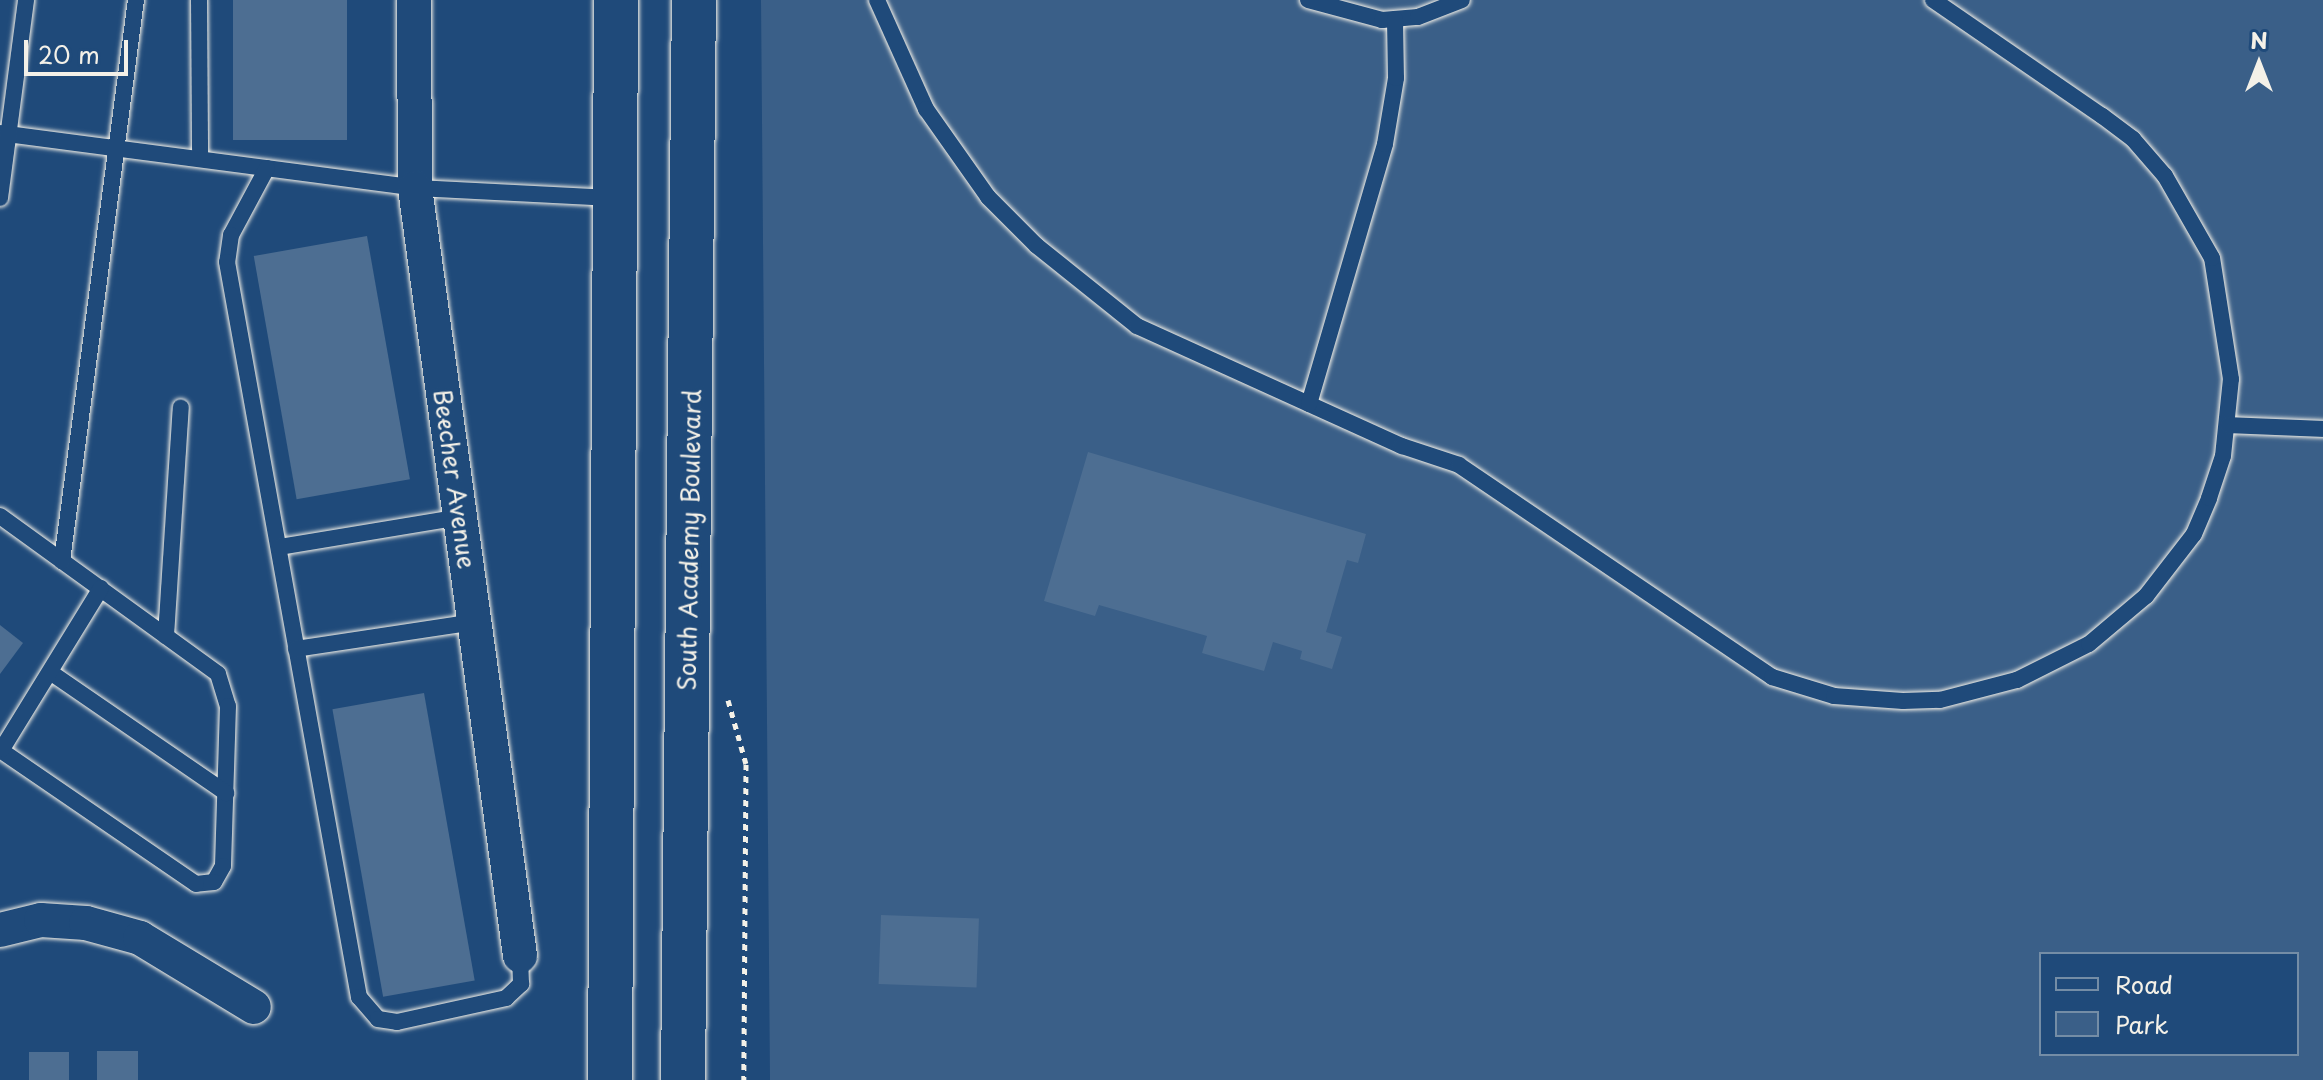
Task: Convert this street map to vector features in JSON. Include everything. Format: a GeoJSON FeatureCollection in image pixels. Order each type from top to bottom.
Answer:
{"type":"FeatureCollection","features":[{"type":"Feature","properties":{"kind":"highway"},"geometry":{"type":"LineString","coordinates":[[610,1080],[616,0]]}},
{"type":"Feature","properties":{"kind":"highway","name":"South Academy Boulevard"},"geometry":{"type":"LineString","coordinates":[[683,1080],[694,0]]}},
{"type":"Feature","properties":{"kind":"street","name":"Beecher Avenue"},"geometry":{"type":"LineString","coordinates":[[414,0],[415,188],[520,956]]}},
{"type":"Feature","properties":{"kind":"street"},"geometry":{"type":"LineString","coordinates":[[0,930],[41,920],[86,923],[140,938],[254,1007]]}},
{"type":"Feature","properties":{"kind":"lane"},"geometry":{"type":"LineString","coordinates":[[0,198],[4,133],[26,0]]}},
{"type":"Feature","properties":{"kind":"lane"},"geometry":{"type":"LineString","coordinates":[[62,561],[136,0]]}},
{"type":"Feature","properties":{"kind":"lane"},"geometry":{"type":"LineString","coordinates":[[199,0],[200,159]]}},
{"type":"Feature","properties":{"kind":"lane"},"geometry":{"type":"LineString","coordinates":[[877,0],[926,109],[988,197],[1037,246],[1137,326],[1309,404],[1459,465],[1772,677],[1834,696],[1903,701],[1940,700],[2017,680],[2089,644],[2119,622],[2194,534],[2209,498],[2228,425],[2229,343],[2212,258],[2165,176],[2133,139],[1933,0]]}},
{"type":"Feature","properties":{"kind":"lane"},"geometry":{"type":"LineString","coordinates":[[1308,0],[1395,19],[1462,0]]}},
{"type":"Feature","properties":{"kind":"lane"},"geometry":{"type":"LineString","coordinates":[[1309,404],[1385,144],[1396,78],[1395,19]]}},
{"type":"Feature","properties":{"kind":"lane"},"geometry":{"type":"LineString","coordinates":[[4,133],[415,188],[615,198]]}},
{"type":"Feature","properties":{"kind":"lane"},"geometry":{"type":"LineString","coordinates":[[267,168],[231,235],[227,262],[359,997],[366,1011],[397,1022],[506,998],[521,984],[520,956]]}},
{"type":"Feature","properties":{"kind":"lane"},"geometry":{"type":"LineString","coordinates":[[166,636],[181,407]]}},
{"type":"Feature","properties":{"kind":"lane"},"geometry":{"type":"LineString","coordinates":[[2228,425],[2323,429]]}},
{"type":"Feature","properties":{"kind":"lane"},"geometry":{"type":"LineString","coordinates":[[0,516],[101,588],[218,674],[228,706],[223,866],[214,882],[196,884],[1,749],[101,588]]}},
{"type":"Feature","properties":{"kind":"lane"},"geometry":{"type":"LineString","coordinates":[[279,547],[460,517]]}},
{"type":"Feature","properties":{"kind":"lane"},"geometry":{"type":"LineString","coordinates":[[296,649],[475,622]]}},
{"type":"Feature","properties":{"kind":"lane"},"geometry":{"type":"LineString","coordinates":[[50,672],[226,793]]}},
{"type":"Feature","properties":{"kind":"path"},"geometry":{"type":"LineString","coordinates":[[724,686],[746,764],[744,1080]]}},
{"type":"Feature","properties":{"kind":"green space"},"geometry":{"type":"Polygon","coordinates":[[[761,0],[2323,0],[2323,1080],[770,1080],[761,0]]]}},
{"type":"Feature","properties":{"kind":"building"},"geometry":{"type":"Polygon","coordinates":[[[233,0],[347,0],[347,140],[233,140],[233,0]]]}},
{"type":"Feature","properties":{"kind":"building"},"geometry":{"type":"Polygon","coordinates":[[[367,236],[410,479],[297,499],[254,256],[367,236]]]}},
{"type":"Feature","properties":{"kind":"building"},"geometry":{"type":"Polygon","coordinates":[[[1088,452],[1366,534],[1358,563],[1347,560],[1326,632],[1342,637],[1332,669],[1300,659],[1302,651],[1273,642],[1264,671],[1202,653],[1207,636],[1099,605],[1095,616],[1044,601],[1088,452]]]}},
{"type":"Feature","properties":{"kind":"building"},"geometry":{"type":"Polygon","coordinates":[[[0,625],[23,643],[0,674],[0,625]]]}},
{"type":"Feature","properties":{"kind":"building"},"geometry":{"type":"Polygon","coordinates":[[[424,693],[475,981],[383,997],[332,709],[424,693]]]}},
{"type":"Feature","properties":{"kind":"building"},"geometry":{"type":"Polygon","coordinates":[[[881,915],[979,918],[977,987],[879,984],[881,915]]]}},
{"type":"Feature","properties":{"kind":"building"},"geometry":{"type":"Polygon","coordinates":[[[97,1051],[138,1051],[138,1080],[97,1080],[97,1051]]]}},
{"type":"Feature","properties":{"kind":"building"},"geometry":{"type":"Polygon","coordinates":[[[29,1052],[69,1052],[69,1080],[29,1080],[29,1052]]]}}]}
